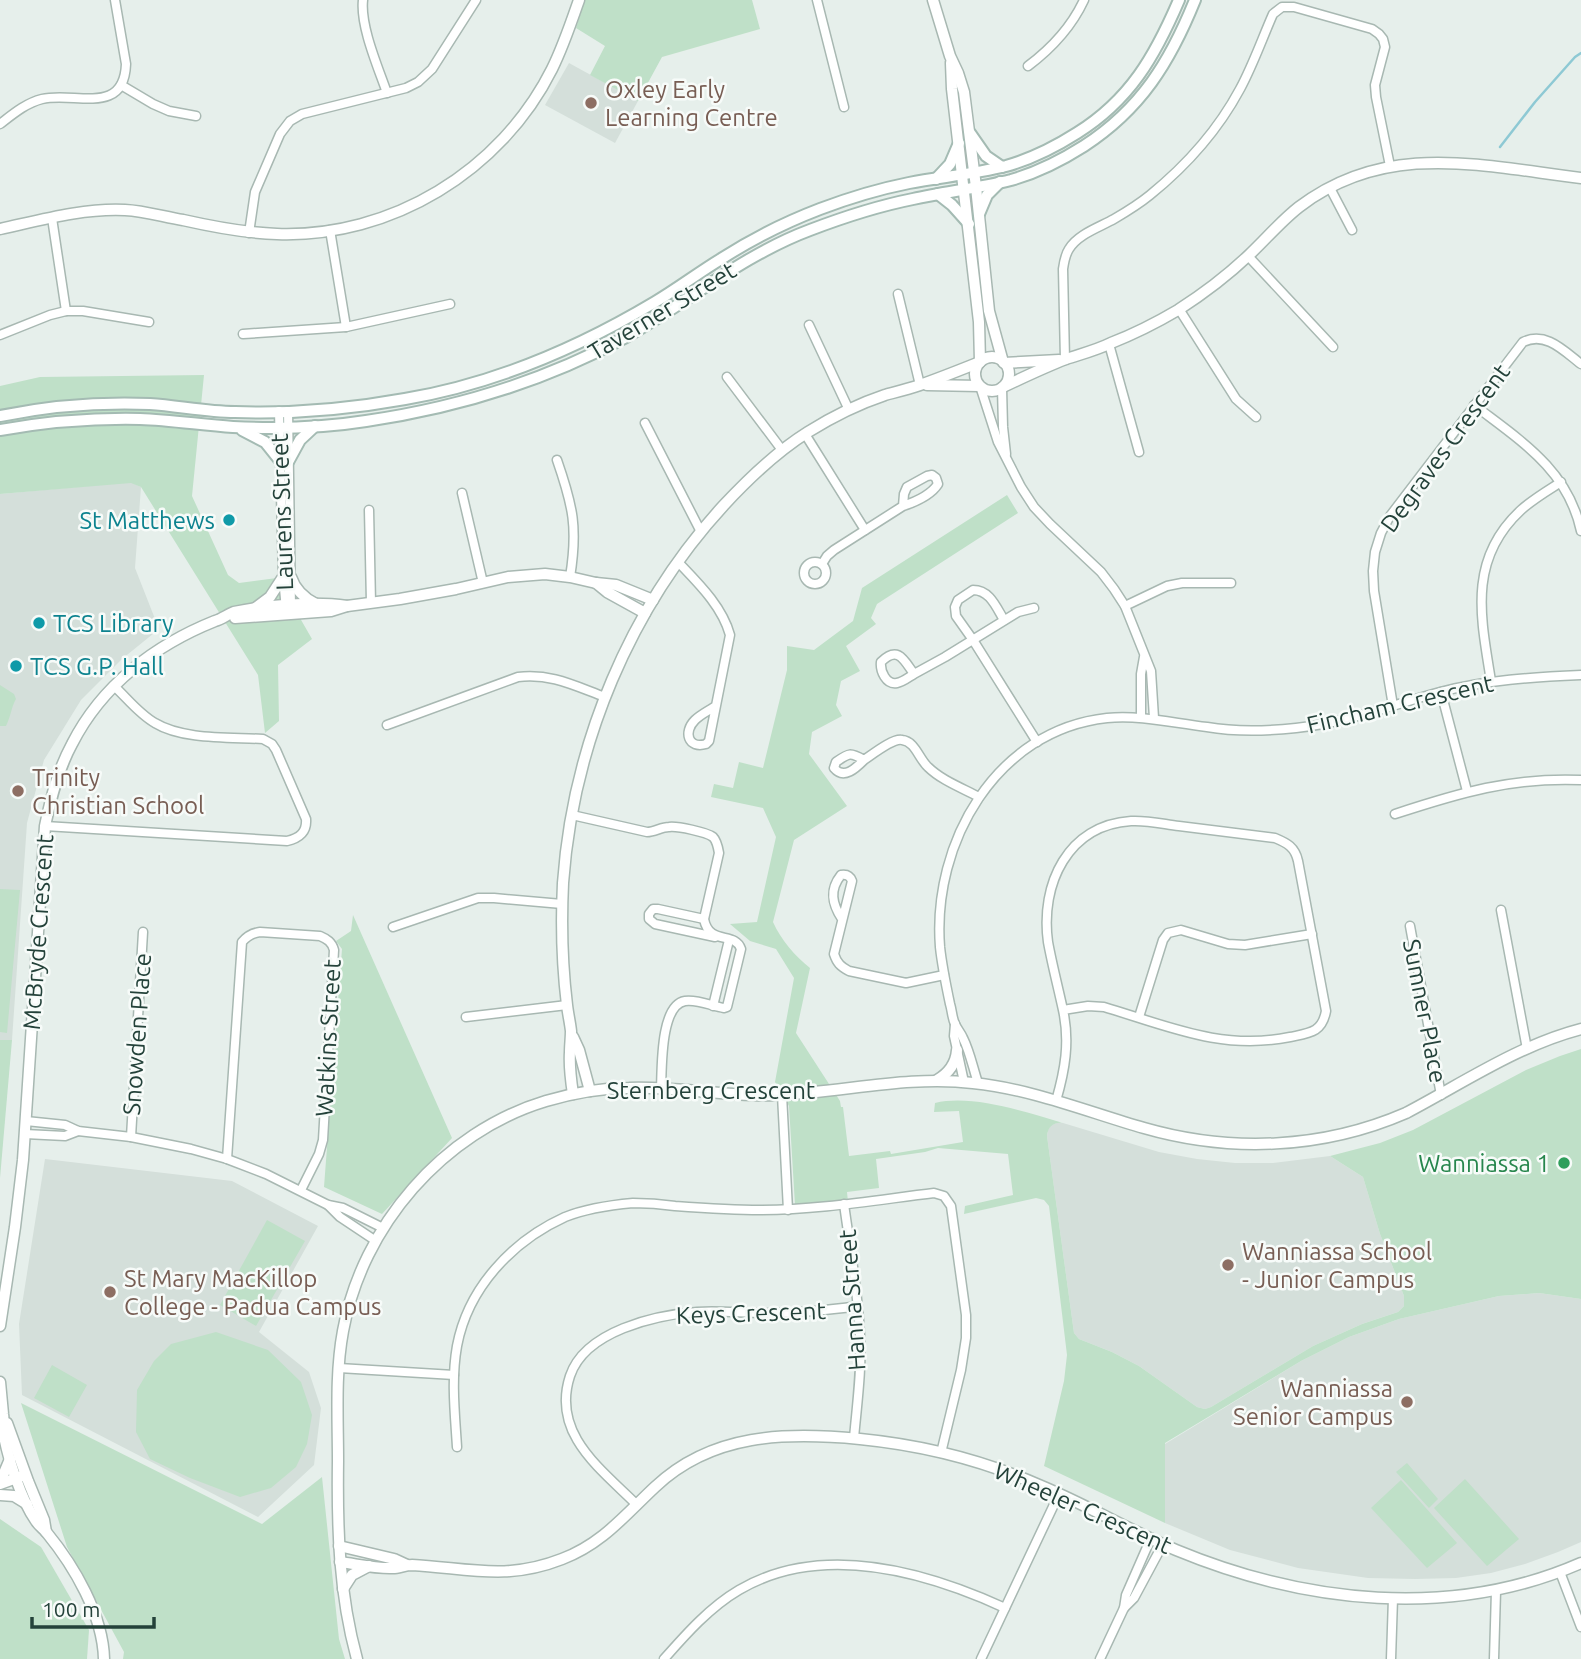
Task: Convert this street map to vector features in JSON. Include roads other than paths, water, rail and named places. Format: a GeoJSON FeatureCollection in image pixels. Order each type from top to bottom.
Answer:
{"type":"FeatureCollection","features":[{"type":"Feature","properties":{"kind":"main road","name":"Taverner Street"},"geometry":{"type":"LineString","coordinates":[[0,416],[77,405],[168,406],[234,412],[360,406],[457,388],[526,366],[612,327],[740,247],[820,209],[908,184],[1002,167],[1064,141],[1086,128],[1129,88],[1147,65],[1179,0]]}},
{"type":"Feature","properties":{"kind":"main road","name":"Taverner Street"},"geometry":{"type":"LineString","coordinates":[[0,430],[74,420],[138,419],[283,428],[364,422],[412,414],[535,378],[625,337],[787,239],[868,210],[1026,175],[1084,146],[1121,118],[1142,95],[1176,45],[1195,0]]}},
{"type":"Feature","properties":{"kind":"main road"},"geometry":{"type":"LineString","coordinates":[[970,133],[986,156],[1002,167]]}},
{"type":"Feature","properties":{"kind":"main road"},"geometry":{"type":"LineString","coordinates":[[936,179],[950,164],[959,143]]}},
{"type":"Feature","properties":{"kind":"main road"},"geometry":{"type":"LineString","coordinates":[[979,214],[987,195],[1000,182]]}},
{"type":"Feature","properties":{"kind":"main road"},"geometry":{"type":"LineString","coordinates":[[939,194],[953,205],[969,224]]}},
{"type":"Feature","properties":{"kind":"main road"},"geometry":{"type":"LineString","coordinates":[[233,427],[261,439],[284,462],[300,440],[315,426]]}},
{"type":"Feature","properties":{"kind":"street"},"geometry":{"type":"LineString","coordinates":[[0,124],[31,103],[52,98],[99,99],[116,91],[125,75],[125,64],[116,0]]}},
{"type":"Feature","properties":{"kind":"street"},"geometry":{"type":"LineString","coordinates":[[363,0],[364,23],[387,93]]}},
{"type":"Feature","properties":{"kind":"street"},"geometry":{"type":"LineString","coordinates":[[249,233],[255,192],[286,124],[302,114],[406,88],[418,82],[428,74],[476,0]]}},
{"type":"Feature","properties":{"kind":"street"},"geometry":{"type":"LineString","coordinates":[[0,229],[106,210],[127,210],[249,233],[290,234],[330,230],[373,221],[413,205],[449,185],[495,148],[544,84],[564,43],[579,0]]}},
{"type":"Feature","properties":{"kind":"street"},"geometry":{"type":"LineString","coordinates":[[817,0],[844,107]]}},
{"type":"Feature","properties":{"kind":"street"},"geometry":{"type":"LineString","coordinates":[[933,0],[964,92],[970,133],[969,224],[979,321],[980,362],[975,374],[998,442],[1028,498],[1050,524],[1101,572],[1125,607],[1151,671],[1154,718]]}},
{"type":"Feature","properties":{"kind":"street"},"geometry":{"type":"LineString","coordinates":[[1028,66],[1045,53],[1072,22],[1080,1]]}},
{"type":"Feature","properties":{"kind":"street"},"geometry":{"type":"LineString","coordinates":[[1065,360],[1063,269],[1069,249],[1080,238],[1117,218],[1147,197],[1200,148],[1240,89],[1273,14],[1278,9],[1294,7],[1372,29],[1383,38],[1385,47],[1375,85],[1390,166]]}},
{"type":"Feature","properties":{"kind":"street"},"geometry":{"type":"LineString","coordinates":[[950,55],[959,143],[969,173]]}},
{"type":"Feature","properties":{"kind":"street"},"geometry":{"type":"LineString","coordinates":[[121,85],[169,111],[195,116]]}},
{"type":"Feature","properties":{"kind":"street"},"geometry":{"type":"LineString","coordinates":[[920,385],[979,386],[991,391],[1145,328],[1179,309],[1224,277],[1298,208],[1330,188],[1359,175],[1390,166],[1450,162],[1581,178]]}},
{"type":"Feature","properties":{"kind":"street"},"geometry":{"type":"LineString","coordinates":[[970,188],[979,214],[989,311],[1008,375],[1002,387],[1006,457]]}},
{"type":"Feature","properties":{"kind":"street"},"geometry":{"type":"LineString","coordinates":[[1330,188],[1352,230]]}},
{"type":"Feature","properties":{"kind":"street"},"geometry":{"type":"LineString","coordinates":[[52,218],[66,311]]}},
{"type":"Feature","properties":{"kind":"street"},"geometry":{"type":"LineString","coordinates":[[330,230],[346,327]]}},
{"type":"Feature","properties":{"kind":"street"},"geometry":{"type":"LineString","coordinates":[[1248,256],[1333,347]]}},
{"type":"Feature","properties":{"kind":"street"},"geometry":{"type":"LineString","coordinates":[[898,294],[920,385]]}},
{"type":"Feature","properties":{"kind":"street"},"geometry":{"type":"LineString","coordinates":[[243,334],[346,327],[450,304]]}},
{"type":"Feature","properties":{"kind":"street"},"geometry":{"type":"LineString","coordinates":[[1179,309],[1236,399],[1256,417]]}},
{"type":"Feature","properties":{"kind":"street"},"geometry":{"type":"LineString","coordinates":[[0,335],[66,311],[149,322]]}},
{"type":"Feature","properties":{"kind":"street"},"geometry":{"type":"LineString","coordinates":[[809,325],[849,410]]}},
{"type":"Feature","properties":{"kind":"street","name":"Degraves Crescent"},"geometry":{"type":"LineString","coordinates":[[1393,706],[1373,570],[1375,552],[1390,516],[1521,344],[1530,339],[1541,338],[1553,343],[1581,364]]}},
{"type":"Feature","properties":{"kind":"street"},"geometry":{"type":"LineString","coordinates":[[1109,344],[1139,452]]}},
{"type":"Feature","properties":{"kind":"street"},"geometry":{"type":"LineString","coordinates":[[573,1094],[569,1054],[571,1033],[562,954],[562,904],[572,816],[585,755],[605,697],[645,613],[678,562],[748,480],[805,434],[849,410],[992,357],[1004,363],[1065,360]]}},
{"type":"Feature","properties":{"kind":"street"},"geometry":{"type":"LineString","coordinates":[[727,377],[782,450]]}},
{"type":"Feature","properties":{"kind":"street"},"geometry":{"type":"LineString","coordinates":[[1474,405],[1542,459],[1561,482],[1576,512],[1581,531]]}},
{"type":"Feature","properties":{"kind":"street","name":"Laurens Street"},"geometry":{"type":"LineString","coordinates":[[283,411],[289,609]]}},
{"type":"Feature","properties":{"kind":"street"},"geometry":{"type":"LineString","coordinates":[[645,423],[701,532]]}},
{"type":"Feature","properties":{"kind":"street"},"geometry":{"type":"LineString","coordinates":[[805,434],[865,530]]}},
{"type":"Feature","properties":{"kind":"street"},"geometry":{"type":"LineString","coordinates":[[557,460],[574,517],[575,538],[570,577]]}},
{"type":"Feature","properties":{"kind":"street"},"geometry":{"type":"LineString","coordinates":[[822,564],[834,550],[935,489],[936,478],[927,475],[907,487],[903,506]]}},
{"type":"Feature","properties":{"kind":"street"},"geometry":{"type":"LineString","coordinates":[[1491,681],[1481,613],[1481,592],[1488,561],[1502,534],[1521,510],[1561,482]]}},
{"type":"Feature","properties":{"kind":"street"},"geometry":{"type":"LineString","coordinates":[[462,493],[483,583]]}},
{"type":"Feature","properties":{"kind":"street"},"geometry":{"type":"LineString","coordinates":[[369,510],[371,603]]}},
{"type":"Feature","properties":{"kind":"street"},"geometry":{"type":"LineString","coordinates":[[678,562],[709,595],[730,635],[709,741],[696,746],[688,738],[691,724],[714,707]]}},
{"type":"Feature","properties":{"kind":"street","name":"McBryde Crescent"},"geometry":{"type":"LineString","coordinates":[[0,1326],[25,1134],[45,826],[54,786],[72,744],[95,708],[114,686],[145,658],[171,642],[195,629],[254,610],[331,611],[346,606],[545,574],[616,585],[653,600]]}},
{"type":"Feature","properties":{"kind":"street"},"geometry":{"type":"LineString","coordinates":[[254,610],[270,597],[287,577],[308,600],[317,604]]}},
{"type":"Feature","properties":{"kind":"street","name":"McBryde Crescent"},"geometry":{"type":"LineString","coordinates":[[596,583],[645,613]]}},
{"type":"Feature","properties":{"kind":"street"},"geometry":{"type":"LineString","coordinates":[[1125,607],[1167,586],[1182,583],[1231,583]]}},
{"type":"Feature","properties":{"kind":"street"},"geometry":{"type":"LineString","coordinates":[[1004,620],[988,594],[983,591],[973,590],[958,600],[955,607],[956,616],[1037,742]]}},
{"type":"Feature","properties":{"kind":"street","name":"McBryde Crescent"},"geometry":{"type":"LineString","coordinates":[[231,616],[317,604],[346,606]]}},
{"type":"Feature","properties":{"kind":"street"},"geometry":{"type":"LineString","coordinates":[[914,674],[1018,612],[1034,608]]}},
{"type":"Feature","properties":{"kind":"street"},"geometry":{"type":"LineString","coordinates":[[1140,717],[1144,657]]}},
{"type":"Feature","properties":{"kind":"street"},"geometry":{"type":"LineString","coordinates":[[387,725],[518,677],[539,675],[554,678],[605,697]]}},
{"type":"Feature","properties":{"kind":"street","name":"Fincham Crescent"},"geometry":{"type":"LineString","coordinates":[[978,1083],[963,1038],[955,1024],[944,975],[940,916],[946,874],[955,845],[979,797],[997,773],[1037,742],[1079,724],[1140,717],[1225,729],[1277,730],[1312,727],[1491,681],[1581,675]]}},
{"type":"Feature","properties":{"kind":"street"},"geometry":{"type":"LineString","coordinates":[[45,826],[287,841],[301,836],[305,830],[306,819],[272,744],[263,739],[183,734],[169,730],[149,719],[114,686]]}},
{"type":"Feature","properties":{"kind":"street"},"geometry":{"type":"LineString","coordinates":[[1441,692],[1467,791]]}},
{"type":"Feature","properties":{"kind":"street"},"geometry":{"type":"LineString","coordinates":[[864,760],[895,741],[907,741],[934,773],[979,797]]}},
{"type":"Feature","properties":{"kind":"street"},"geometry":{"type":"LineString","coordinates":[[1395,814],[1467,791],[1517,782],[1581,779]]}},
{"type":"Feature","properties":{"kind":"street"},"geometry":{"type":"LineString","coordinates":[[572,816],[647,832],[675,827],[713,838],[719,853],[704,919],[708,930],[718,937]]}},
{"type":"Feature","properties":{"kind":"street"},"geometry":{"type":"LineString","coordinates":[[1056,1101],[1064,1075],[1067,1043],[1063,1010],[1048,942],[1047,920],[1055,879],[1068,853],[1079,841],[1092,831],[1107,825],[1143,821],[1275,838],[1286,842],[1297,854],[1326,1011],[1319,1028],[1311,1033],[1271,1041],[1228,1041],[1104,1007],[1088,1006],[1063,1010]]}},
{"type":"Feature","properties":{"kind":"street"},"geometry":{"type":"LineString","coordinates":[[842,919],[832,900],[837,879],[846,874],[852,881],[834,954],[841,967],[906,983],[944,975]]}},
{"type":"Feature","properties":{"kind":"street"},"geometry":{"type":"LineString","coordinates":[[393,926],[478,898],[562,904]]}},
{"type":"Feature","properties":{"kind":"street"},"geometry":{"type":"LineString","coordinates":[[662,1088],[664,1044],[670,1012],[685,1001],[724,1008],[728,1004],[741,950],[739,944],[729,940],[655,924],[649,919],[649,914],[653,909],[658,909],[704,919]]}},
{"type":"Feature","properties":{"kind":"street"},"geometry":{"type":"LineString","coordinates":[[1501,910],[1527,1049]]}},
{"type":"Feature","properties":{"kind":"street","name":"Sumner Place"},"geometry":{"type":"LineString","coordinates":[[1410,926],[1441,1095]]}},
{"type":"Feature","properties":{"kind":"street"},"geometry":{"type":"LineString","coordinates":[[1139,1017],[1163,940],[1168,933],[1181,930],[1228,944],[1245,945],[1312,934]]}},
{"type":"Feature","properties":{"kind":"street","name":"Snowden Place"},"geometry":{"type":"LineString","coordinates":[[131,1136],[144,932]]}},
{"type":"Feature","properties":{"kind":"street","name":"Watkins Street"},"geometry":{"type":"LineString","coordinates":[[227,1159],[242,942],[252,933],[260,932],[325,938],[330,941],[334,950],[323,1140],[301,1190]]}},
{"type":"Feature","properties":{"kind":"street"},"geometry":{"type":"LineString","coordinates":[[713,1006],[729,940]]}},
{"type":"Feature","properties":{"kind":"street"},"geometry":{"type":"LineString","coordinates":[[466,1017],[567,1005]]}},
{"type":"Feature","properties":{"kind":"street","name":"Fincham Crescent"},"geometry":{"type":"LineString","coordinates":[[955,1024],[954,1036],[964,1082]]}},
{"type":"Feature","properties":{"kind":"street","name":"Sternberg Crescent"},"geometry":{"type":"LineString","coordinates":[[357,1659],[343,1589],[337,1513],[339,1368],[343,1334],[353,1293],[383,1228],[408,1194],[436,1165],[461,1145],[517,1112],[573,1094],[632,1087],[782,1095],[891,1083],[964,1082],[1026,1092],[1146,1129],[1200,1141],[1238,1145],[1273,1144],[1308,1141],[1391,1120],[1527,1049],[1581,1029]]}},
{"type":"Feature","properties":{"kind":"street"},"geometry":{"type":"LineString","coordinates":[[571,1033],[579,1050],[590,1091]]}},
{"type":"Feature","properties":{"kind":"street"},"geometry":{"type":"LineString","coordinates":[[936,1081],[952,1068],[957,1050]]}},
{"type":"Feature","properties":{"kind":"street"},"geometry":{"type":"LineString","coordinates":[[782,1095],[788,1210]]}},
{"type":"Feature","properties":{"kind":"street"},"geometry":{"type":"LineString","coordinates":[[26,1121],[65,1125],[78,1131],[131,1136],[227,1159],[301,1190],[345,1214],[383,1228]]}},
{"type":"Feature","properties":{"kind":"street"},"geometry":{"type":"LineString","coordinates":[[25,1134],[65,1136],[78,1131]]}},
{"type":"Feature","properties":{"kind":"street"},"geometry":{"type":"LineString","coordinates":[[457,1447],[454,1375],[459,1337],[467,1313],[479,1290],[512,1252],[543,1229],[567,1216],[636,1203],[740,1210],[788,1210],[934,1193],[944,1196],[951,1206],[966,1338],[941,1452]]}},
{"type":"Feature","properties":{"kind":"street","name":"Hanna Street"},"geometry":{"type":"LineString","coordinates":[[844,1204],[858,1306],[860,1367],[854,1438]]}},
{"type":"Feature","properties":{"kind":"street"},"geometry":{"type":"LineString","coordinates":[[345,1214],[376,1241]]}},
{"type":"Feature","properties":{"kind":"street","name":"Keys Crescent"},"geometry":{"type":"LineString","coordinates":[[637,1505],[588,1457],[570,1426],[565,1402],[567,1386],[575,1364],[585,1352],[616,1332],[668,1315],[711,1312],[770,1314],[858,1306]]}},
{"type":"Feature","properties":{"kind":"street"},"geometry":{"type":"LineString","coordinates":[[339,1368],[454,1375]]}},
{"type":"Feature","properties":{"kind":"street"},"geometry":{"type":"LineString","coordinates":[[0,1382],[4,1416],[28,1505],[88,1597],[100,1631],[104,1659]]}},
{"type":"Feature","properties":{"kind":"street"},"geometry":{"type":"LineString","coordinates":[[4,1416],[3,1429],[10,1459],[44,1520],[46,1532]]}},
{"type":"Feature","properties":{"kind":"street","name":"Wheeler Crescent"},"geometry":{"type":"LineString","coordinates":[[340,1562],[392,1568],[408,1565],[480,1572],[543,1566],[574,1554],[601,1538],[658,1484],[684,1464],[714,1449],[777,1436],[890,1442],[980,1463],[1018,1476],[1163,1544],[1220,1567],[1270,1581],[1327,1592],[1393,1598],[1472,1595],[1529,1583],[1581,1563]]}},
{"type":"Feature","properties":{"kind":"street"},"geometry":{"type":"LineString","coordinates":[[0,1476],[10,1459]]}},
{"type":"Feature","properties":{"kind":"street"},"geometry":{"type":"LineString","coordinates":[[0,1483],[22,1480]]}},
{"type":"Feature","properties":{"kind":"street"},"geometry":{"type":"LineString","coordinates":[[0,1494],[22,1480]]}},
{"type":"Feature","properties":{"kind":"street"},"geometry":{"type":"LineString","coordinates":[[0,1494],[14,1496],[28,1505]]}},
{"type":"Feature","properties":{"kind":"street"},"geometry":{"type":"LineString","coordinates":[[981,1659],[1059,1494]]}},
{"type":"Feature","properties":{"kind":"street"},"geometry":{"type":"LineString","coordinates":[[1100,1659],[1124,1608],[1126,1595],[1150,1538]]}},
{"type":"Feature","properties":{"kind":"street"},"geometry":{"type":"LineString","coordinates":[[1124,1608],[1134,1598],[1163,1544]]}},
{"type":"Feature","properties":{"kind":"street","name":"Wheeler Crescent"},"geometry":{"type":"LineString","coordinates":[[339,1546],[408,1565]]}},
{"type":"Feature","properties":{"kind":"street"},"geometry":{"type":"LineString","coordinates":[[343,1589],[352,1575],[370,1565]]}},
{"type":"Feature","properties":{"kind":"street"},"geometry":{"type":"LineString","coordinates":[[664,1659],[709,1613],[737,1591],[770,1576],[820,1565],[859,1565],[915,1576],[952,1586],[1005,1608]]}},
{"type":"Feature","properties":{"kind":"street"},"geometry":{"type":"LineString","coordinates":[[1560,1572],[1581,1627]]}},
{"type":"Feature","properties":{"kind":"street"},"geometry":{"type":"LineString","coordinates":[[1494,1659],[1496,1591]]}},
{"type":"Feature","properties":{"kind":"street"},"geometry":{"type":"LineString","coordinates":[[1391,1659],[1393,1598]]}},
{"type":"Feature","properties":{"kind":"waterway"},"geometry":{"type":"LineString","coordinates":[[1500,147],[1535,102],[1581,53]]}},
{"type":"Feature","properties":{"kind":"place","name":"Oxley Early Learning Centre"},"geometry":{"type":"Point","coordinates":[591,103]}},
{"type":"Feature","properties":{"kind":"place","name":"St Matthews"},"geometry":{"type":"Point","coordinates":[229,520]}},
{"type":"Feature","properties":{"kind":"place","name":"TCS Library"},"geometry":{"type":"Point","coordinates":[39,623]}},
{"type":"Feature","properties":{"kind":"place","name":"TCS G.P. Hall"},"geometry":{"type":"Point","coordinates":[16,666]}},
{"type":"Feature","properties":{"kind":"place","name":"Trinity Christian School"},"geometry":{"type":"Point","coordinates":[18,791]}},
{"type":"Feature","properties":{"kind":"place","name":"Wanniassa 1"},"geometry":{"type":"Point","coordinates":[1564,1163]}},
{"type":"Feature","properties":{"kind":"place","name":"Wanniassa School - Junior Campus"},"geometry":{"type":"Point","coordinates":[1228,1265]}},
{"type":"Feature","properties":{"kind":"place","name":"St Mary MacKillop College - Padua Campus"},"geometry":{"type":"Point","coordinates":[110,1292]}},
{"type":"Feature","properties":{"kind":"place","name":"Wanniassa Senior Campus"},"geometry":{"type":"Point","coordinates":[1407,1402]}}]}
